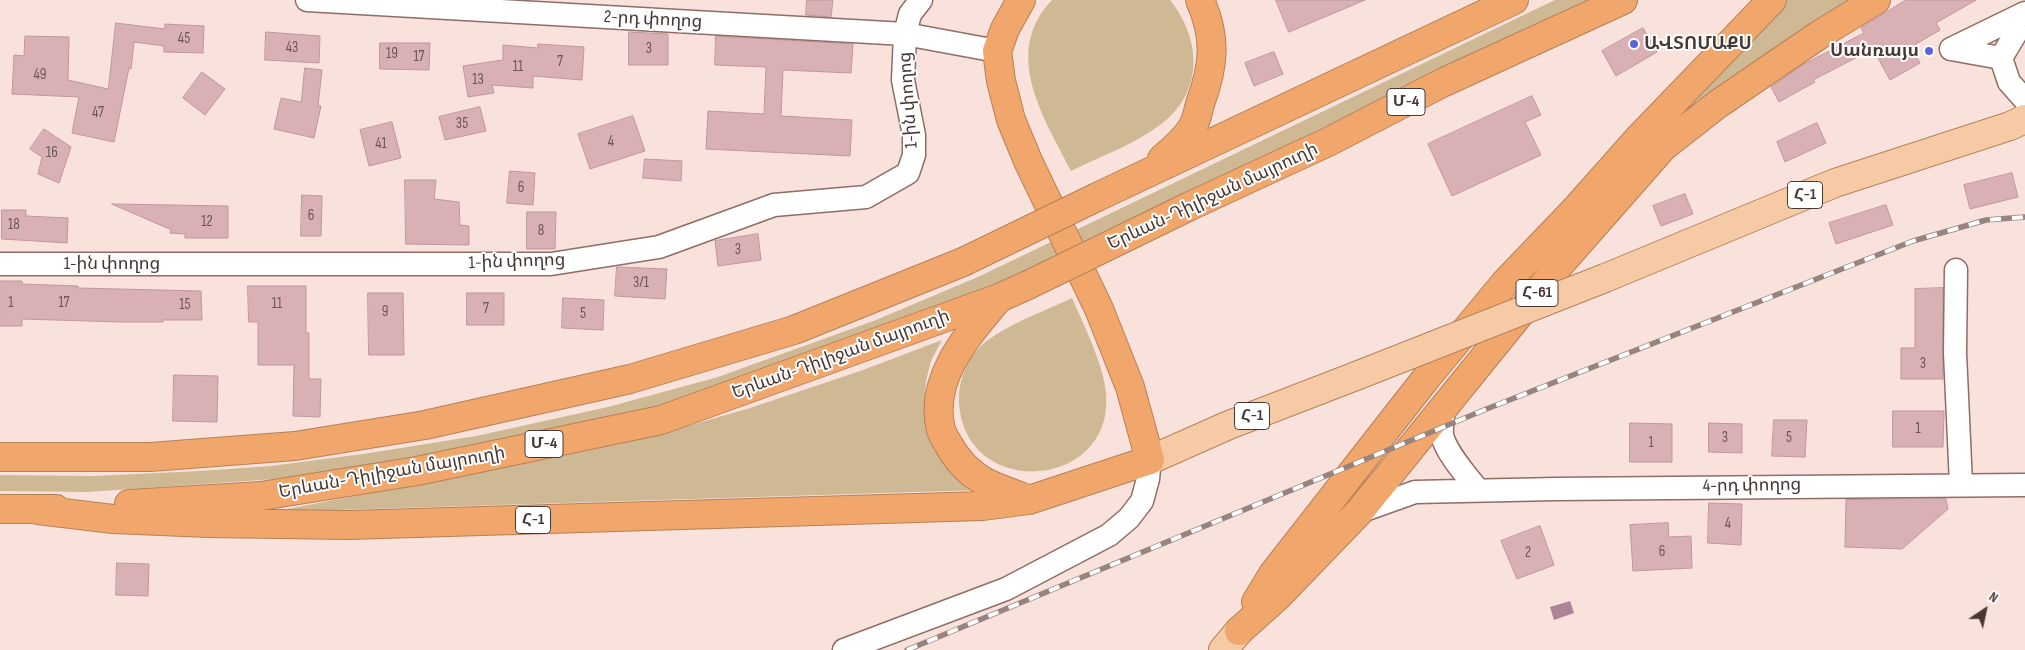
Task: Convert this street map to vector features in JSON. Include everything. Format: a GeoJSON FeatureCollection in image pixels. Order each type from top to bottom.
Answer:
{"type":"FeatureCollection","features":[{"type":"Feature","properties":{"kind":"highway"},"geometry":{"type":"LineString","coordinates":[[1021,0],[1005,28],[997,51],[1001,81],[1011,120],[1028,162],[1099,309],[1130,387],[1150,460]]}},
{"type":"Feature","properties":{"kind":"highway"},"geometry":{"type":"LineString","coordinates":[[1146,174],[1178,144],[1194,125],[1210,77],[1213,48],[1208,17],[1200,0]]}},
{"type":"Feature","properties":{"kind":"highway","name":"Մ-4"},"geometry":{"type":"LineString","coordinates":[[0,458],[169,456],[295,446],[425,425],[630,379],[794,330],[963,262],[1097,196],[1514,0]]}},
{"type":"Feature","properties":{"kind":"highway","name":"Երևան-Դիլիջան մայրուղի"},"geometry":{"type":"LineString","coordinates":[[0,509],[38,510],[262,496],[417,471],[661,420],[999,298],[1328,142],[1451,79],[1623,0]]}},
{"type":"Feature","properties":{"kind":"highway","name":"Հ-61"},"geometry":{"type":"LineString","coordinates":[[1231,640],[1273,574],[1427,377],[1505,283],[1574,211],[1638,139],[1772,0]]}},
{"type":"Feature","properties":{"kind":"highway","name":"Հ-61"},"geometry":{"type":"LineString","coordinates":[[1231,640],[1278,596],[1359,512],[1561,263],[1663,147],[1718,104],[1819,35],[1876,0]]}},
{"type":"Feature","properties":{"kind":"highway"},"geometry":{"type":"LineString","coordinates":[[999,298],[970,333],[943,380],[938,409],[941,432],[958,460],[984,481],[1029,500]]}},
{"type":"Feature","properties":{"kind":"highway","name":"Հ-1"},"geometry":{"type":"LineString","coordinates":[[38,510],[113,519],[208,523],[348,525],[973,506],[1029,500],[1150,460]]}},
{"type":"Feature","properties":{"kind":"main road","name":"Հ-1"},"geometry":{"type":"LineString","coordinates":[[1150,460],[1229,425],[1605,278],[1835,182],[2020,123]]}},
{"type":"Feature","properties":{"kind":"street","name":"2-րդ փողոց"},"geometry":{"type":"LineString","coordinates":[[307,0],[905,34],[997,51]]}},
{"type":"Feature","properties":{"kind":"street","name":"1-ին փողոց"},"geometry":{"type":"LineString","coordinates":[[0,264],[551,264],[659,248],[774,205],[866,197],[908,173],[914,155],[914,135],[903,80],[905,34],[910,14],[921,0]]}},
{"type":"Feature","properties":{"kind":"street"},"geometry":{"type":"LineString","coordinates":[[2001,58],[1951,49],[2025,13]]}},
{"type":"Feature","properties":{"kind":"street"},"geometry":{"type":"LineString","coordinates":[[2025,18],[2001,58],[2009,82],[2025,100]]}},
{"type":"Feature","properties":{"kind":"street"},"geometry":{"type":"LineString","coordinates":[[1956,270],[1956,353],[1961,484]]}},
{"type":"Feature","properties":{"kind":"street"},"geometry":{"type":"LineString","coordinates":[[1444,407],[1442,434],[1445,444],[1460,468],[1478,490]]}},
{"type":"Feature","properties":{"kind":"street"},"geometry":{"type":"LineString","coordinates":[[844,650],[1006,589],[1109,535],[1129,518],[1142,501],[1148,479],[1150,460]]}},
{"type":"Feature","properties":{"kind":"street","name":"4-րդ փողոց"},"geometry":{"type":"LineString","coordinates":[[1359,512],[1415,492],[1961,484],[2025,485]]}},
{"type":"Feature","properties":{"kind":"shaded area"},"geometry":{"type":"Polygon","coordinates":[[[1052,0],[1170,0],[1181,16],[1188,32],[1194,66],[1185,98],[1160,125],[1117,150],[1071,171],[1040,108],[1032,86],[1028,63],[1030,42],[1037,20],[1052,0]]]}},
{"type":"Feature","properties":{"kind":"shaded area"},"geometry":{"type":"Polygon","coordinates":[[[1555,0],[1593,0],[1178,197],[985,292],[719,392],[560,434],[333,475],[87,492],[0,491],[0,475],[94,476],[200,471],[271,466],[363,454],[476,436],[608,407],[718,377],[876,320],[980,276],[1555,0]]]}},
{"type":"Feature","properties":{"kind":"shaded area"},"geometry":{"type":"Polygon","coordinates":[[[1787,0],[1863,0],[1672,122],[1727,61],[1787,0]]]}},
{"type":"Feature","properties":{"kind":"shaded area"},"geometry":{"type":"Polygon","coordinates":[[[1072,298],[1102,371],[1106,394],[1102,426],[1087,450],[1065,465],[1038,471],[1010,469],[986,456],[967,435],[959,403],[963,374],[979,348],[998,333],[1072,298]]]}},
{"type":"Feature","properties":{"kind":"shaded area"},"geometry":{"type":"Polygon","coordinates":[[[942,340],[931,361],[926,381],[927,425],[982,490],[272,512],[586,451],[670,431],[750,408],[863,370],[942,340]]]}},
{"type":"Feature","properties":{"kind":"shaded area"},"geometry":{"type":"Polygon","coordinates":[[[1570,601],[1574,613],[1554,620],[1550,607],[1570,601]]]}},
{"type":"Feature","properties":{"kind":"building"},"geometry":{"type":"Polygon","coordinates":[[[807,0],[833,0],[831,17],[806,15],[807,0]]]}},
{"type":"Feature","properties":{"kind":"building"},"geometry":{"type":"Polygon","coordinates":[[[1276,0],[1365,0],[1289,32],[1276,0]]]}},
{"type":"Feature","properties":{"kind":"building"},"geometry":{"type":"Polygon","coordinates":[[[1906,0],[1976,0],[1936,23],[1940,30],[1911,47],[1920,63],[1890,80],[1873,49],[1813,80],[1815,82],[1779,102],[1771,87],[1804,64],[1864,33],[1861,28],[1906,0]]]}},
{"type":"Feature","properties":{"kind":"building"},"geometry":{"type":"Polygon","coordinates":[[[116,23],[165,29],[165,24],[204,26],[203,53],[164,52],[164,46],[134,42],[131,69],[129,68],[114,142],[72,133],[79,97],[12,94],[14,55],[24,56],[25,36],[69,37],[68,80],[108,89],[116,23]]]}},
{"type":"Feature","properties":{"kind":"building"},"geometry":{"type":"Polygon","coordinates":[[[1643,28],[1657,52],[1616,76],[1602,51],[1643,28]]]}},
{"type":"Feature","properties":{"kind":"building"},"geometry":{"type":"Polygon","coordinates":[[[266,32],[320,36],[319,63],[265,60],[266,32]]]}},
{"type":"Feature","properties":{"kind":"building"},"geometry":{"type":"Polygon","coordinates":[[[629,32],[668,34],[668,65],[629,65],[629,32]]]}},
{"type":"Feature","properties":{"kind":"building"},"geometry":{"type":"Polygon","coordinates":[[[716,36],[853,44],[851,73],[783,70],[781,116],[852,120],[850,156],[706,149],[708,111],[764,114],[766,67],[715,65],[716,36]]]}},
{"type":"Feature","properties":{"kind":"building"},"geometry":{"type":"Polygon","coordinates":[[[380,43],[430,43],[429,70],[380,69],[380,43]]]}},
{"type":"Feature","properties":{"kind":"building"},"geometry":{"type":"Polygon","coordinates":[[[538,44],[584,47],[582,80],[533,76],[533,88],[492,85],[494,93],[468,97],[463,66],[503,60],[503,45],[538,48],[538,44]]]}},
{"type":"Feature","properties":{"kind":"building"},"geometry":{"type":"Polygon","coordinates":[[[1274,52],[1283,74],[1254,86],[1245,63],[1274,52]]]}},
{"type":"Feature","properties":{"kind":"building"},"geometry":{"type":"Polygon","coordinates":[[[305,68],[322,70],[318,106],[321,106],[314,138],[274,129],[281,98],[301,102],[305,68]]]}},
{"type":"Feature","properties":{"kind":"building"},"geometry":{"type":"Polygon","coordinates":[[[202,72],[225,89],[205,115],[183,98],[202,72]]]}},
{"type":"Feature","properties":{"kind":"building"},"geometry":{"type":"Polygon","coordinates":[[[1532,96],[1541,115],[1525,122],[1541,155],[1452,196],[1428,144],[1532,96]]]}},
{"type":"Feature","properties":{"kind":"building"},"geometry":{"type":"Polygon","coordinates":[[[480,107],[486,131],[445,140],[439,117],[480,107]]]}},
{"type":"Feature","properties":{"kind":"building"},"geometry":{"type":"Polygon","coordinates":[[[633,116],[645,151],[590,169],[578,134],[633,116]]]}},
{"type":"Feature","properties":{"kind":"building"},"geometry":{"type":"Polygon","coordinates":[[[392,122],[401,158],[369,166],[360,130],[392,122]]]}},
{"type":"Feature","properties":{"kind":"building"},"geometry":{"type":"Polygon","coordinates":[[[1817,123],[1826,143],[1785,162],[1777,142],[1817,123]]]}},
{"type":"Feature","properties":{"kind":"building"},"geometry":{"type":"Polygon","coordinates":[[[44,129],[71,147],[59,183],[38,174],[42,157],[30,149],[44,129]]]}},
{"type":"Feature","properties":{"kind":"building"},"geometry":{"type":"Polygon","coordinates":[[[645,159],[682,161],[681,181],[643,178],[645,159]]]}},
{"type":"Feature","properties":{"kind":"building"},"geometry":{"type":"Polygon","coordinates":[[[510,171],[535,173],[533,205],[507,203],[510,171]]]}},
{"type":"Feature","properties":{"kind":"building"},"geometry":{"type":"Polygon","coordinates":[[[2012,173],[2018,197],[1970,209],[1964,185],[2012,173]]]}},
{"type":"Feature","properties":{"kind":"building"},"geometry":{"type":"Polygon","coordinates":[[[405,180],[436,180],[434,199],[459,202],[460,225],[469,226],[469,245],[406,244],[405,180]]]}},
{"type":"Feature","properties":{"kind":"building"},"geometry":{"type":"Polygon","coordinates":[[[1685,194],[1693,214],[1661,226],[1653,206],[1685,194]]]}},
{"type":"Feature","properties":{"kind":"building"},"geometry":{"type":"Polygon","coordinates":[[[302,195],[322,196],[321,236],[301,236],[302,195]]]}},
{"type":"Feature","properties":{"kind":"building"},"geometry":{"type":"Polygon","coordinates":[[[112,204],[228,206],[228,238],[185,238],[185,234],[170,233],[171,230],[112,204]]]}},
{"type":"Feature","properties":{"kind":"building"},"geometry":{"type":"Polygon","coordinates":[[[1886,205],[1893,225],[1836,244],[1829,223],[1886,205]]]}},
{"type":"Feature","properties":{"kind":"building"},"geometry":{"type":"Polygon","coordinates":[[[2,210],[26,210],[26,216],[68,218],[67,243],[2,239],[2,210]]]}},
{"type":"Feature","properties":{"kind":"building"},"geometry":{"type":"Polygon","coordinates":[[[527,212],[556,212],[555,249],[527,249],[527,212]]]}},
{"type":"Feature","properties":{"kind":"building"},"geometry":{"type":"Polygon","coordinates":[[[758,234],[761,260],[718,266],[715,241],[758,234]]]}},
{"type":"Feature","properties":{"kind":"building"},"geometry":{"type":"Polygon","coordinates":[[[617,267],[667,269],[665,299],[615,296],[617,267]]]}},
{"type":"Feature","properties":{"kind":"building"},"geometry":{"type":"Polygon","coordinates":[[[0,281],[22,281],[22,284],[78,286],[78,288],[201,291],[202,320],[121,322],[22,319],[22,326],[0,326],[0,281]]]}},
{"type":"Feature","properties":{"kind":"building"},"geometry":{"type":"Polygon","coordinates":[[[248,286],[306,286],[306,333],[309,333],[309,379],[321,379],[320,417],[293,416],[294,365],[258,365],[258,322],[249,322],[248,286]]]}},
{"type":"Feature","properties":{"kind":"building"},"geometry":{"type":"Polygon","coordinates":[[[1943,288],[1943,379],[1901,379],[1901,348],[1915,348],[1915,289],[1943,288]]]}},
{"type":"Feature","properties":{"kind":"building"},"geometry":{"type":"Polygon","coordinates":[[[368,293],[403,293],[404,355],[369,355],[368,293]]]}},
{"type":"Feature","properties":{"kind":"building"},"geometry":{"type":"Polygon","coordinates":[[[467,293],[504,293],[504,325],[467,325],[467,293]]]}},
{"type":"Feature","properties":{"kind":"building"},"geometry":{"type":"Polygon","coordinates":[[[563,298],[604,300],[603,330],[562,328],[563,298]]]}},
{"type":"Feature","properties":{"kind":"building"},"geometry":{"type":"Polygon","coordinates":[[[174,375],[218,376],[217,422],[173,421],[174,375]]]}},
{"type":"Feature","properties":{"kind":"building"},"geometry":{"type":"Polygon","coordinates":[[[1893,411],[1944,411],[1943,447],[1893,447],[1893,411]]]}},
{"type":"Feature","properties":{"kind":"building"},"geometry":{"type":"Polygon","coordinates":[[[1774,420],[1807,420],[1805,457],[1772,456],[1774,420]]]}},
{"type":"Feature","properties":{"kind":"building"},"geometry":{"type":"Polygon","coordinates":[[[1630,423],[1672,424],[1672,462],[1630,462],[1630,423]]]}},
{"type":"Feature","properties":{"kind":"building"},"geometry":{"type":"Polygon","coordinates":[[[1709,423],[1742,424],[1742,453],[1709,452],[1709,423]]]}},
{"type":"Feature","properties":{"kind":"building"},"geometry":{"type":"Polygon","coordinates":[[[1946,499],[1948,509],[1902,549],[1845,547],[1846,500],[1946,499]]]}},
{"type":"Feature","properties":{"kind":"building"},"geometry":{"type":"Polygon","coordinates":[[[1709,503],[1742,504],[1741,545],[1708,543],[1709,503]]]}},
{"type":"Feature","properties":{"kind":"building"},"geometry":{"type":"Polygon","coordinates":[[[1668,523],[1669,537],[1691,536],[1692,568],[1633,571],[1630,525],[1668,523]]]}},
{"type":"Feature","properties":{"kind":"building"},"geometry":{"type":"Polygon","coordinates":[[[1540,526],[1554,565],[1517,579],[1501,541],[1540,526]]]}},
{"type":"Feature","properties":{"kind":"building"},"geometry":{"type":"Polygon","coordinates":[[[117,563],[149,564],[148,596],[116,595],[117,563]]]}},
{"type":"Feature","properties":{"kind":"railway"},"geometry":{"type":"LineString","coordinates":[[907,650],[1484,410],[1913,241],[1986,220],[2025,217]]}},
{"type":"Feature","properties":{"kind":"place","name":"ԱՎՏՈՄԱՔՍ"},"geometry":{"type":"Point","coordinates":[1634,44]}},
{"type":"Feature","properties":{"kind":"place","name":"Սանռայս"},"geometry":{"type":"Point","coordinates":[1929,51]}}]}
